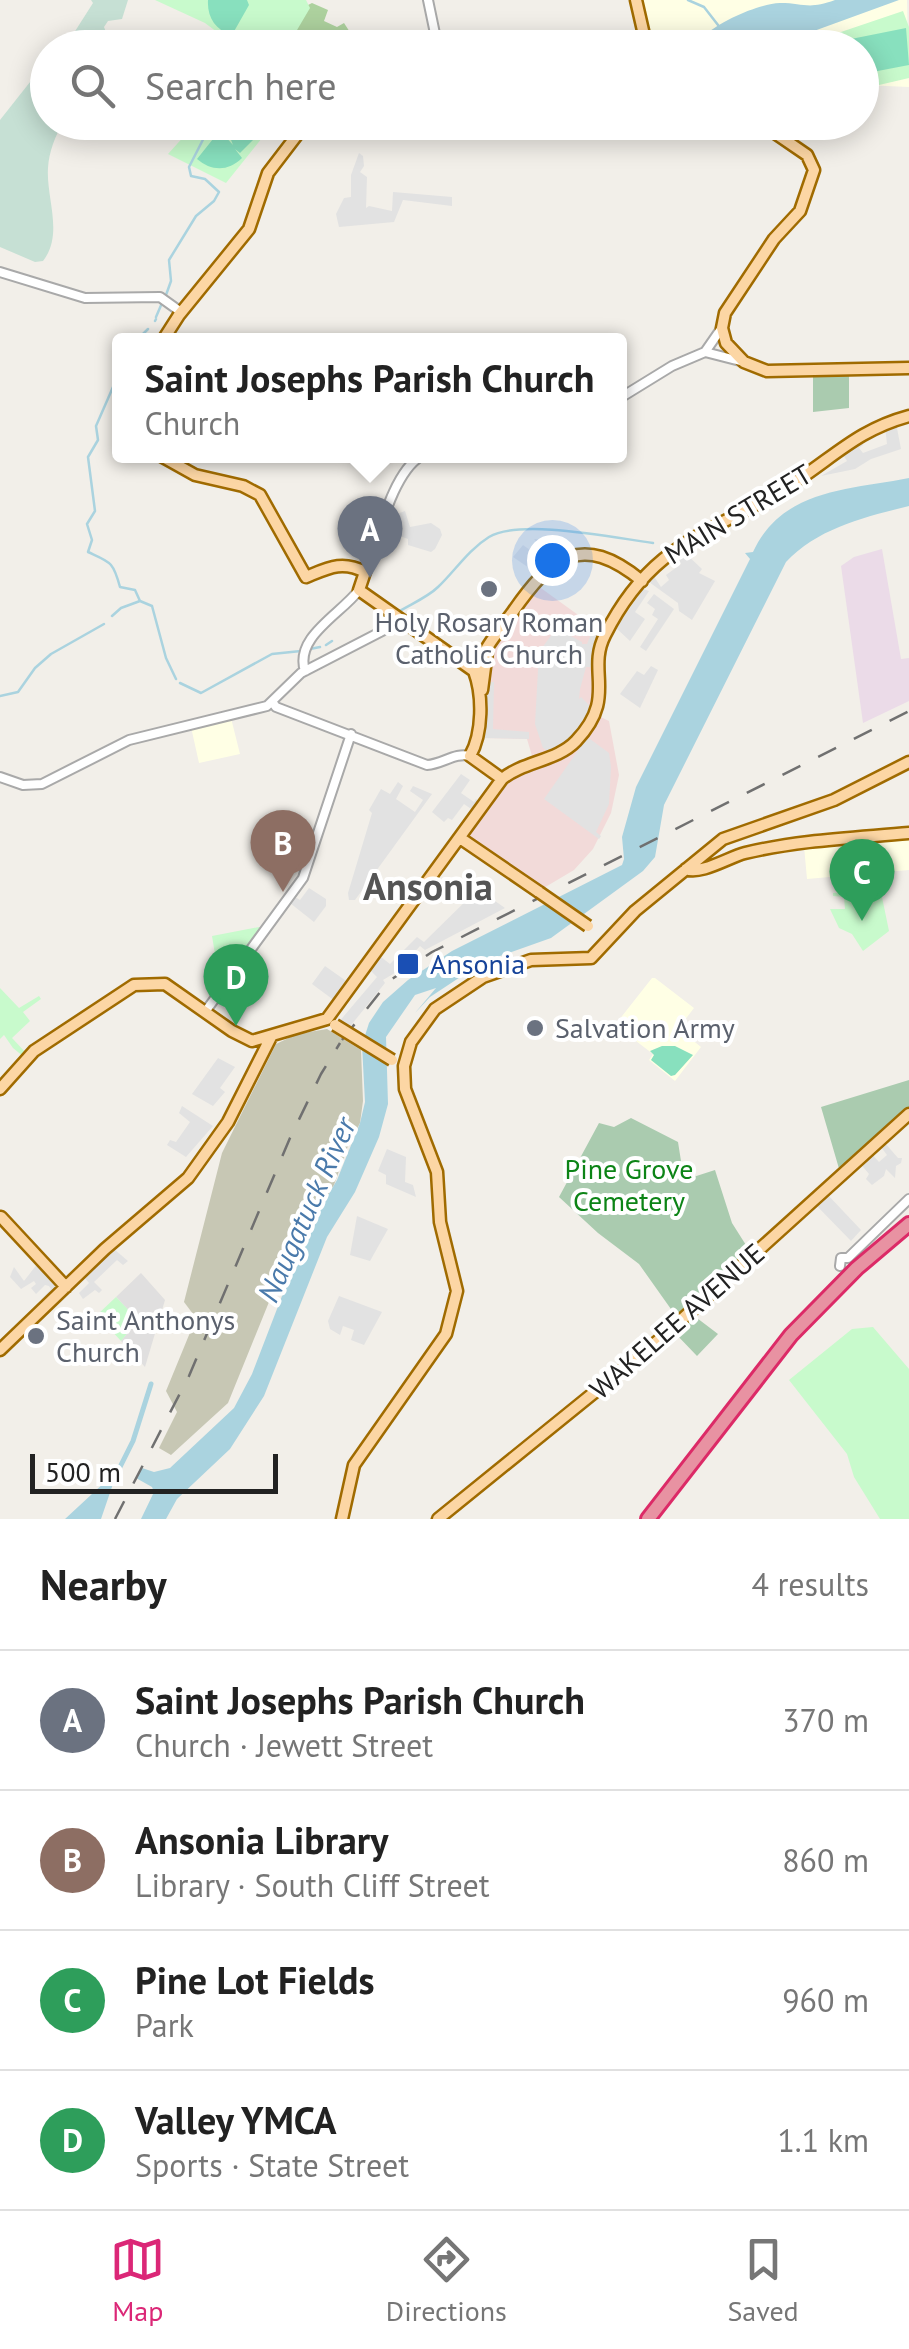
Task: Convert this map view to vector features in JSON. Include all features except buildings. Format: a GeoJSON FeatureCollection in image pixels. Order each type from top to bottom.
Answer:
{"type":"FeatureCollection","features":[{"type":"Feature","properties":{"kind":"highway"},"geometry":{"type":"LineString","coordinates":[[766,1366],[833,1291],[909,1227]]}},
{"type":"Feature","properties":{"kind":"highway"},"geometry":{"type":"LineString","coordinates":[[651,1519],[808,1325],[909,1227]]}},
{"type":"Feature","properties":{"kind":"highway"},"geometry":{"type":"LineString","coordinates":[[687,1473],[844,1262]]}},
{"type":"Feature","properties":{"kind":"main road"},"geometry":{"type":"LineString","coordinates":[[636,0],[643,30]]}},
{"type":"Feature","properties":{"kind":"main road"},"geometry":{"type":"LineString","coordinates":[[168,333],[249,229],[268,173],[294,140]]}},
{"type":"Feature","properties":{"kind":"main road"},"geometry":{"type":"LineString","coordinates":[[783,140],[813,162],[814,175],[800,211],[774,239],[725,313],[722,328],[730,349],[757,369],[783,372],[909,368]]}},
{"type":"Feature","properties":{"kind":"main road","name":"MAIN STREET"},"geometry":{"type":"LineString","coordinates":[[330,1022],[502,779],[516,769],[569,748],[586,730],[601,697],[602,640],[662,558],[797,480],[871,428],[909,416]]}},
{"type":"Feature","properties":{"kind":"main road"},"geometry":{"type":"LineString","coordinates":[[174,463],[195,474],[258,493],[270,508],[306,578],[339,565],[365,572],[359,590],[474,670]]}},
{"type":"Feature","properties":{"kind":"main road"},"geometry":{"type":"LineString","coordinates":[[479,696],[474,670],[540,573],[565,558],[596,556],[613,560],[642,581]]}},
{"type":"Feature","properties":{"kind":"main road"},"geometry":{"type":"LineString","coordinates":[[488,646],[479,696],[478,738],[470,756],[502,779]]}},
{"type":"Feature","properties":{"kind":"main road"},"geometry":{"type":"LineString","coordinates":[[474,670],[484,663]]}},
{"type":"Feature","properties":{"kind":"main road"},"geometry":{"type":"LineString","coordinates":[[342,1519],[356,1461],[446,1334],[457,1287],[440,1222],[436,1172],[405,1088],[404,1066],[417,1030],[441,1004],[483,976],[518,963],[591,958],[607,939],[723,839],[834,800],[909,762]]}},
{"type":"Feature","properties":{"kind":"main road"},"geometry":{"type":"LineString","coordinates":[[694,866],[780,845],[909,833]]}},
{"type":"Feature","properties":{"kind":"main road"},"geometry":{"type":"LineString","coordinates":[[460,838],[607,939]]}},
{"type":"Feature","properties":{"kind":"main road"},"geometry":{"type":"LineString","coordinates":[[0,1089],[34,1051],[134,985],[168,986],[265,1051]]}},
{"type":"Feature","properties":{"kind":"main road"},"geometry":{"type":"LineString","coordinates":[[252,1042],[330,1022],[404,1066]]}},
{"type":"Feature","properties":{"kind":"main road"},"geometry":{"type":"LineString","coordinates":[[0,1350],[188,1178],[228,1122],[271,1037]]}},
{"type":"Feature","properties":{"kind":"main road","name":"WAKELEE AVENUE"},"geometry":{"type":"LineString","coordinates":[[438,1519],[647,1351],[909,1114]]}},
{"type":"Feature","properties":{"kind":"main road"},"geometry":{"type":"LineString","coordinates":[[0,1215],[66,1287]]}},
{"type":"Feature","properties":{"kind":"main road"},"geometry":{"type":"LineString","coordinates":[[0,1215],[0,1231]]}},
{"type":"Feature","properties":{"kind":"street"},"geometry":{"type":"LineString","coordinates":[[428,0],[434,30]]}},
{"type":"Feature","properties":{"kind":"street"},"geometry":{"type":"LineString","coordinates":[[0,272],[85,298],[155,296],[181,312]]}},
{"type":"Feature","properties":{"kind":"street"},"geometry":{"type":"LineString","coordinates":[[627,394],[672,366],[705,352],[722,328]]}},
{"type":"Feature","properties":{"kind":"street"},"geometry":{"type":"LineString","coordinates":[[705,352],[744,362]]}},
{"type":"Feature","properties":{"kind":"street"},"geometry":{"type":"LineString","coordinates":[[365,572],[399,477],[409,463]]}},
{"type":"Feature","properties":{"kind":"street"},"geometry":{"type":"LineString","coordinates":[[305,671],[302,661],[311,638],[359,590]]}},
{"type":"Feature","properties":{"kind":"street"},"geometry":{"type":"LineString","coordinates":[[0,777],[38,785],[134,738],[274,702],[305,671],[390,627],[398,619]]}},
{"type":"Feature","properties":{"kind":"street"},"geometry":{"type":"LineString","coordinates":[[274,702],[276,707],[427,765],[440,764],[458,755],[470,756]]}},
{"type":"Feature","properties":{"kind":"street"},"geometry":{"type":"LineString","coordinates":[[206,1012],[306,870],[351,734]]}},
{"type":"Feature","properties":{"kind":"street"},"geometry":{"type":"LineString","coordinates":[[844,1262],[909,1199]]}},
{"type":"Feature","properties":{"kind":"shaded area"},"geometry":{"type":"Polygon","coordinates":[[[91,0],[128,0],[122,19],[108,21],[105,30],[76,30],[93,3],[91,0]]]}},
{"type":"Feature","properties":{"kind":"shaded area"},"geometry":{"type":"Polygon","coordinates":[[[639,0],[907,0],[909,87],[879,86],[879,30],[647,30],[639,0]]]}},
{"type":"Feature","properties":{"kind":"shaded area"},"geometry":{"type":"Polygon","coordinates":[[[30,82],[30,140],[55,140],[48,168],[52,239],[43,261],[35,262],[0,247],[0,120],[30,82]]]}},
{"type":"Feature","properties":{"kind":"shaded area"},"geometry":{"type":"Polygon","coordinates":[[[359,153],[364,166],[360,172],[367,177],[366,208],[392,211],[393,192],[452,197],[452,206],[403,200],[394,222],[339,227],[336,214],[344,198],[351,197],[351,175],[359,153]]]}},
{"type":"Feature","properties":{"kind":"shaded area"},"geometry":{"type":"Polygon","coordinates":[[[896,423],[901,449],[855,469],[821,476],[847,461],[842,453],[862,438],[859,448],[863,453],[887,444],[885,426],[896,423]]]}},
{"type":"Feature","properties":{"kind":"shaded area"},"geometry":{"type":"Polygon","coordinates":[[[405,511],[410,527],[431,523],[440,529],[442,535],[431,552],[408,545],[408,539],[389,532],[394,515],[405,511]]]}},
{"type":"Feature","properties":{"kind":"shaded area"},"geometry":{"type":"Polygon","coordinates":[[[534,539],[566,554],[535,572],[513,557],[523,545],[544,557],[546,552],[534,539]]]}},
{"type":"Feature","properties":{"kind":"shaded area"},"geometry":{"type":"Polygon","coordinates":[[[882,549],[901,659],[909,658],[909,701],[863,723],[841,566],[854,557],[882,549]]]}},
{"type":"Feature","properties":{"kind":"shaded area"},"geometry":{"type":"Polygon","coordinates":[[[682,550],[702,569],[699,573],[715,581],[692,620],[679,611],[678,603],[649,582],[653,575],[661,587],[669,580],[666,575],[681,564],[676,557],[682,550]]]}},
{"type":"Feature","properties":{"kind":"shaded area"},"geometry":{"type":"Polygon","coordinates":[[[538,586],[599,630],[595,647],[596,695],[590,712],[609,721],[619,775],[611,813],[593,849],[574,870],[542,889],[465,837],[503,783],[535,766],[527,739],[483,738],[486,662],[538,586]]]}},
{"type":"Feature","properties":{"kind":"shaded area"},"geometry":{"type":"Polygon","coordinates":[[[643,589],[649,591],[635,612],[645,619],[630,641],[616,628],[643,589]]]}},
{"type":"Feature","properties":{"kind":"shaded area"},"geometry":{"type":"Polygon","coordinates":[[[654,594],[674,609],[646,651],[640,647],[658,619],[652,615],[655,609],[647,603],[654,594]]]}},
{"type":"Feature","properties":{"kind":"shaded area"},"geometry":{"type":"Polygon","coordinates":[[[566,615],[570,617],[563,626],[565,633],[582,644],[587,644],[592,632],[598,637],[593,667],[586,667],[579,699],[591,707],[576,734],[548,751],[543,748],[535,724],[539,652],[566,615]]]}},
{"type":"Feature","properties":{"kind":"shaded area"},"geometry":{"type":"Polygon","coordinates":[[[651,666],[658,670],[640,708],[620,694],[637,671],[644,675],[651,666]]]}},
{"type":"Feature","properties":{"kind":"shaded area"},"geometry":{"type":"Polygon","coordinates":[[[487,682],[494,682],[493,729],[529,732],[529,739],[483,738],[487,682]]]}},
{"type":"Feature","properties":{"kind":"shaded area"},"geometry":{"type":"Polygon","coordinates":[[[231,718],[240,754],[199,763],[191,727],[231,718]]]}},
{"type":"Feature","properties":{"kind":"shaded area"},"geometry":{"type":"Polygon","coordinates":[[[586,739],[609,753],[611,767],[609,804],[596,832],[601,836],[599,839],[544,799],[586,739]]]}},
{"type":"Feature","properties":{"kind":"shaded area"},"geometry":{"type":"Polygon","coordinates":[[[461,774],[470,780],[461,793],[480,802],[474,811],[464,804],[452,820],[444,822],[432,812],[461,774]]]}},
{"type":"Feature","properties":{"kind":"shaded area"},"geometry":{"type":"Polygon","coordinates":[[[398,782],[403,786],[396,799],[415,812],[423,800],[410,791],[413,786],[432,794],[355,900],[349,900],[372,813],[369,810],[381,789],[390,794],[398,782]]]}},
{"type":"Feature","properties":{"kind":"shaded area"},"geometry":{"type":"Polygon","coordinates":[[[909,837],[909,870],[807,879],[804,846],[909,837]]]}},
{"type":"Feature","properties":{"kind":"shaded area"},"geometry":{"type":"Polygon","coordinates":[[[309,888],[326,899],[326,906],[314,922],[290,903],[295,897],[300,900],[309,888]]]}},
{"type":"Feature","properties":{"kind":"shaded area"},"geometry":{"type":"Polygon","coordinates":[[[478,889],[505,908],[425,950],[420,946],[398,971],[383,980],[385,983],[348,1029],[338,1023],[377,977],[370,970],[381,957],[390,964],[417,937],[424,942],[478,889]]]}},
{"type":"Feature","properties":{"kind":"shaded area"},"geometry":{"type":"Polygon","coordinates":[[[325,966],[349,983],[335,1001],[312,984],[325,966]]]}},
{"type":"Feature","properties":{"kind":"shaded area"},"geometry":{"type":"Polygon","coordinates":[[[652,978],[694,1008],[684,1021],[690,1027],[685,1034],[701,1047],[675,1081],[649,1060],[653,1054],[615,1025],[652,978]]]}},
{"type":"Feature","properties":{"kind":"shaded area"},"geometry":{"type":"Polygon","coordinates":[[[327,1029],[361,1050],[360,1123],[354,1129],[334,1185],[321,1207],[299,1228],[228,1403],[171,1455],[159,1448],[177,1412],[166,1391],[196,1318],[184,1302],[222,1153],[276,1044],[297,1034],[327,1029]]]}},
{"type":"Feature","properties":{"kind":"shaded area"},"geometry":{"type":"Polygon","coordinates":[[[218,1058],[235,1067],[220,1088],[225,1092],[213,1106],[192,1094],[218,1058]]]}},
{"type":"Feature","properties":{"kind":"shaded area"},"geometry":{"type":"Polygon","coordinates":[[[182,1106],[213,1126],[186,1157],[167,1145],[170,1140],[176,1142],[190,1122],[179,1113],[182,1106]]]}},
{"type":"Feature","properties":{"kind":"shaded area"},"geometry":{"type":"Polygon","coordinates":[[[885,1143],[902,1158],[901,1163],[896,1166],[895,1178],[886,1169],[884,1176],[872,1185],[859,1162],[870,1152],[879,1162],[887,1155],[881,1147],[885,1143]]]}},
{"type":"Feature","properties":{"kind":"shaded area"},"geometry":{"type":"Polygon","coordinates":[[[387,1149],[406,1157],[405,1182],[413,1185],[416,1197],[386,1184],[386,1175],[378,1171],[387,1149]]]}},
{"type":"Feature","properties":{"kind":"shaded area"},"geometry":{"type":"Polygon","coordinates":[[[827,1194],[861,1230],[851,1241],[815,1204],[827,1194]]]}},
{"type":"Feature","properties":{"kind":"shaded area"},"geometry":{"type":"Polygon","coordinates":[[[357,1216],[388,1229],[370,1261],[350,1255],[357,1216]]]}},
{"type":"Feature","properties":{"kind":"shaded area"},"geometry":{"type":"Polygon","coordinates":[[[114,1249],[128,1261],[123,1265],[117,1260],[94,1282],[102,1290],[83,1299],[79,1293],[89,1283],[84,1277],[114,1249]]]}},
{"type":"Feature","properties":{"kind":"shaded area"},"geometry":{"type":"Polygon","coordinates":[[[38,1263],[60,1287],[44,1303],[41,1300],[51,1289],[49,1286],[36,1294],[31,1288],[36,1284],[34,1281],[21,1289],[10,1277],[14,1267],[24,1281],[38,1263]]]}},
{"type":"Feature","properties":{"kind":"shaded area"},"geometry":{"type":"Polygon","coordinates":[[[141,1273],[165,1300],[145,1367],[121,1341],[138,1320],[116,1297],[141,1273]]]}},
{"type":"Feature","properties":{"kind":"shaded area"},"geometry":{"type":"Polygon","coordinates":[[[339,1296],[382,1312],[364,1345],[351,1340],[354,1330],[343,1326],[340,1335],[330,1329],[328,1321],[339,1296]]]}},
{"type":"Feature","properties":{"kind":"green space"},"geometry":{"type":"Polygon","coordinates":[[[155,0],[306,0],[310,8],[297,30],[214,30],[155,0]]]}},
{"type":"Feature","properties":{"kind":"green space"},"geometry":{"type":"Polygon","coordinates":[[[208,0],[247,0],[249,5],[235,30],[221,30],[209,12],[208,0]]]}},
{"type":"Feature","properties":{"kind":"green space"},"geometry":{"type":"Polygon","coordinates":[[[312,3],[328,10],[324,21],[337,27],[344,23],[349,30],[291,30],[302,8],[312,3]]]}},
{"type":"Feature","properties":{"kind":"green space"},"geometry":{"type":"Polygon","coordinates":[[[903,11],[909,27],[909,78],[879,85],[879,30],[847,30],[903,11]]]}},
{"type":"Feature","properties":{"kind":"green space"},"geometry":{"type":"Polygon","coordinates":[[[906,28],[909,65],[879,71],[879,33],[906,28]]]}},
{"type":"Feature","properties":{"kind":"green space"},"geometry":{"type":"Polygon","coordinates":[[[181,140],[260,140],[226,183],[168,154],[181,140]]]}},
{"type":"Feature","properties":{"kind":"green space"},"geometry":{"type":"Polygon","coordinates":[[[212,140],[228,140],[233,145],[231,140],[253,140],[240,153],[235,149],[242,158],[231,166],[214,168],[197,159],[212,140]]]}},
{"type":"Feature","properties":{"kind":"green space"},"geometry":{"type":"Polygon","coordinates":[[[849,373],[849,408],[813,412],[813,375],[849,373]]]}},
{"type":"Feature","properties":{"kind":"green space"},"geometry":{"type":"Polygon","coordinates":[[[874,880],[889,931],[863,951],[852,934],[839,928],[830,909],[845,909],[844,897],[833,893],[874,889],[874,880]]]}},
{"type":"Feature","properties":{"kind":"green space"},"geometry":{"type":"Polygon","coordinates":[[[262,929],[252,944],[216,960],[212,936],[262,929]]]}},
{"type":"Feature","properties":{"kind":"green space"},"geometry":{"type":"Polygon","coordinates":[[[0,988],[19,1008],[39,996],[41,999],[23,1012],[30,1021],[12,1038],[27,1054],[24,1057],[4,1035],[0,1039],[0,988]]]}},
{"type":"Feature","properties":{"kind":"green space"},"geometry":{"type":"Polygon","coordinates":[[[675,1046],[693,1055],[671,1076],[651,1060],[654,1055],[650,1051],[675,1046]]]}},
{"type":"Feature","properties":{"kind":"green space"},"geometry":{"type":"Polygon","coordinates":[[[909,1080],[909,1109],[840,1172],[821,1107],[909,1080]]]}},
{"type":"Feature","properties":{"kind":"green space","name":"Pine Grove Cemetery"},"geometry":{"type":"Polygon","coordinates":[[[631,1118],[678,1142],[684,1180],[715,1170],[732,1223],[751,1253],[678,1319],[639,1264],[559,1197],[599,1123],[614,1127],[631,1118]]]}},
{"type":"Feature","properties":{"kind":"green space"},"geometry":{"type":"Polygon","coordinates":[[[116,1297],[138,1320],[121,1341],[97,1315],[116,1297]]]}},
{"type":"Feature","properties":{"kind":"green space"},"geometry":{"type":"Polygon","coordinates":[[[693,1315],[718,1334],[697,1356],[674,1332],[693,1315]]]}},
{"type":"Feature","properties":{"kind":"green space"},"geometry":{"type":"Polygon","coordinates":[[[873,1327],[909,1369],[909,1519],[880,1519],[854,1477],[847,1454],[789,1380],[852,1329],[873,1327]]]}},
{"type":"Feature","properties":{"kind":"water"},"geometry":{"type":"Polygon","coordinates":[[[899,0],[817,30],[712,30],[762,6],[899,0]]]}},
{"type":"Feature","properties":{"kind":"water"},"geometry":{"type":"Polygon","coordinates":[[[909,478],[909,506],[827,532],[786,562],[664,805],[655,857],[643,871],[551,938],[483,962],[430,997],[415,1013],[436,988],[415,995],[386,1037],[388,1104],[379,1137],[355,1192],[327,1237],[264,1396],[230,1449],[177,1499],[166,1519],[141,1519],[154,1492],[136,1478],[142,1468],[154,1472],[170,1468],[234,1408],[252,1374],[307,1231],[337,1180],[360,1123],[365,1102],[362,1045],[369,1023],[383,1002],[452,951],[622,865],[622,837],[636,787],[750,559],[745,553],[753,552],[766,531],[799,504],[840,490],[909,478]]]}},
{"type":"Feature","properties":{"kind":"water"},"geometry":{"type":"Polygon","coordinates":[[[115,1478],[101,1519],[65,1519],[106,1481],[115,1478]]]}},
{"type":"Feature","properties":{"kind":"waterway"},"geometry":{"type":"LineString","coordinates":[[688,0],[704,7],[718,25]]}},
{"type":"Feature","properties":{"kind":"waterway"},"geometry":{"type":"LineString","coordinates":[[166,295],[171,281],[169,260],[196,216],[219,192],[205,179],[191,176],[189,167],[203,140]]}},
{"type":"Feature","properties":{"kind":"waterway"},"geometry":{"type":"LineString","coordinates":[[156,317],[162,303]]}},
{"type":"Feature","properties":{"kind":"waterway"},"geometry":{"type":"LineString","coordinates":[[144,333],[148,329]]}},
{"type":"Feature","properties":{"kind":"waterway"},"geometry":{"type":"LineString","coordinates":[[112,389],[96,426],[98,440],[88,457],[95,511],[87,524],[92,540],[88,552],[110,564],[120,587],[135,590],[140,601]]}},
{"type":"Feature","properties":{"kind":"waterway"},"geometry":{"type":"LineString","coordinates":[[398,612],[434,591],[481,542],[503,532],[544,529],[653,543]]}},
{"type":"Feature","properties":{"kind":"waterway"},"geometry":{"type":"LineString","coordinates":[[112,616],[140,601],[152,606],[176,679]]}},
{"type":"Feature","properties":{"kind":"waterway"},"geometry":{"type":"LineString","coordinates":[[0,696],[18,692],[51,654],[104,624]]}},
{"type":"Feature","properties":{"kind":"waterway"},"geometry":{"type":"LineString","coordinates":[[326,645],[332,641]]}},
{"type":"Feature","properties":{"kind":"waterway"},"geometry":{"type":"LineString","coordinates":[[310,649],[320,647]]}},
{"type":"Feature","properties":{"kind":"waterway"},"geometry":{"type":"LineString","coordinates":[[180,683],[201,693],[272,654],[301,651]]}},
{"type":"Feature","properties":{"kind":"waterway"},"geometry":{"type":"LineString","coordinates":[[112,1483],[133,1441],[151,1384]]}},
{"type":"Feature","properties":{"kind":"railway"},"geometry":{"type":"LineString","coordinates":[[342,1040],[389,981],[432,952],[909,711]]}},
{"type":"Feature","properties":{"kind":"railway"},"geometry":{"type":"LineString","coordinates":[[115,1519],[189,1376],[290,1138],[340,1043]]}},
{"type":"Feature","properties":{"kind":"place","name":"Saint Josephs Parish Church"},"geometry":{"type":"Point","coordinates":[370,578]}},
{"type":"Feature","properties":{"kind":"place","name":"Holy Rosary Roman Catholic Church"},"geometry":{"type":"Point","coordinates":[489,589]}},
{"type":"Feature","properties":{"kind":"place","name":"Ansonia Library"},"geometry":{"type":"Point","coordinates":[283,892]}},
{"type":"Feature","properties":{"kind":"place","name":"Pine Lot Fields"},"geometry":{"type":"Point","coordinates":[862,921]}},
{"type":"Feature","properties":{"kind":"place","name":"Ansonia"},"geometry":{"type":"Point","coordinates":[408,964]}},
{"type":"Feature","properties":{"kind":"place","name":"Valley YMCA"},"geometry":{"type":"Point","coordinates":[236,1026]}},
{"type":"Feature","properties":{"kind":"place","name":"Salvation Army"},"geometry":{"type":"Point","coordinates":[535,1028]}},
{"type":"Feature","properties":{"kind":"place","name":"Saint Anthonys Church"},"geometry":{"type":"Point","coordinates":[36,1336]}},
{"type":"Feature","properties":{"kind":"district","name":"Ansonia"},"geometry":{"type":"Point","coordinates":[428,887]}},
{"type":"Feature","properties":{"kind":"water label","name":"Naugatuck River"},"geometry":{"type":"Point","coordinates":[307,1210]}}]}
